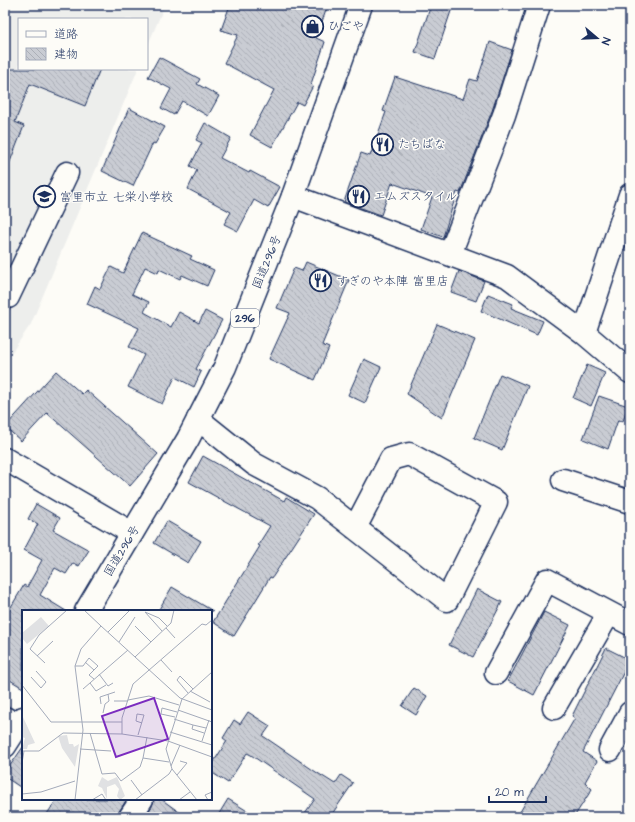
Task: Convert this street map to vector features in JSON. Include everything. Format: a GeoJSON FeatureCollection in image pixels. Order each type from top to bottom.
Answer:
{"type":"FeatureCollection","features":[{"type":"Feature","properties":{"kind":"main road"},"geometry":{"type":"LineString","coordinates":[[450,254],[504,115],[539,5]]}},
{"type":"Feature","properties":{"kind":"main road","name":"国道296号"},"geometry":{"type":"LineString","coordinates":[[87,610],[198,419],[225,367],[294,196],[359,6]]}},
{"type":"Feature","properties":{"kind":"main road"},"geometry":{"type":"LineString","coordinates":[[8,296],[67,173]]}},
{"type":"Feature","properties":{"kind":"main road"},"geometry":{"type":"LineString","coordinates":[[584,333],[630,195]]}},
{"type":"Feature","properties":{"kind":"main road"},"geometry":{"type":"LineString","coordinates":[[294,196],[507,276],[584,333],[630,372]]}},
{"type":"Feature","properties":{"kind":"main road"},"geometry":{"type":"LineString","coordinates":[[198,419],[254,464],[317,498],[447,600],[496,502],[409,454],[391,459],[356,528]]}},
{"type":"Feature","properties":{"kind":"main road"},"geometry":{"type":"LineString","coordinates":[[5,459],[132,533]]}},
{"type":"Feature","properties":{"kind":"main road"},"geometry":{"type":"LineString","coordinates":[[562,480],[630,502]]}},
{"type":"Feature","properties":{"kind":"main road"},"geometry":{"type":"LineString","coordinates":[[496,673],[547,580],[630,624]]}},
{"type":"Feature","properties":{"kind":"main road"},"geometry":{"type":"LineString","coordinates":[[554,708],[609,613]]}},
{"type":"Feature","properties":{"kind":"main road"},"geometry":{"type":"LineString","coordinates":[[610,750],[630,713]]}},
{"type":"Feature","properties":{"kind":"main road"},"geometry":{"type":"LineString","coordinates":[[5,746],[15,720]]}},
{"type":"Feature","properties":{"kind":"main road"},"geometry":{"type":"LineString","coordinates":[[130,817],[141,800]]}},
{"type":"Feature","properties":{"kind":"shaded area","name":"富里市立 七栄小学校"},"geometry":{"type":"Polygon","coordinates":[[[5,5],[158,5],[164,7],[148,45],[148,18],[18,18],[18,70],[138,70],[31,324],[5,362],[5,5]]]}},
{"type":"Feature","properties":{"kind":"building"},"geometry":{"type":"Polygon","coordinates":[[[230,5],[328,5],[316,38],[325,42],[311,84],[313,86],[303,105],[297,102],[272,147],[250,135],[274,90],[224,63],[238,35],[221,30],[230,5]]]}},
{"type":"Feature","properties":{"kind":"building"},"geometry":{"type":"Polygon","coordinates":[[[431,5],[453,5],[435,59],[415,52],[431,5]]]}},
{"type":"Feature","properties":{"kind":"building"},"geometry":{"type":"Polygon","coordinates":[[[490,42],[512,50],[492,111],[460,193],[457,192],[443,237],[421,229],[432,197],[392,183],[381,215],[344,202],[361,153],[370,156],[386,112],[383,111],[395,77],[463,99],[470,79],[477,81],[490,42]]]}},
{"type":"Feature","properties":{"kind":"building"},"geometry":{"type":"Polygon","coordinates":[[[159,57],[200,79],[197,84],[219,96],[208,116],[182,101],[174,115],[161,108],[171,89],[148,77],[159,57]]]}},
{"type":"Feature","properties":{"kind":"building"},"geometry":{"type":"Polygon","coordinates":[[[5,69],[100,70],[85,106],[30,84],[15,122],[24,126],[6,172],[5,69]]]}},
{"type":"Feature","properties":{"kind":"building"},"geometry":{"type":"Polygon","coordinates":[[[129,108],[165,127],[155,144],[153,143],[133,186],[102,171],[129,108]]]}},
{"type":"Feature","properties":{"kind":"building"},"geometry":{"type":"Polygon","coordinates":[[[205,123],[231,138],[220,158],[249,173],[250,171],[280,187],[268,208],[254,200],[238,231],[224,224],[231,212],[188,189],[197,170],[190,166],[202,143],[196,140],[205,123]]]}},
{"type":"Feature","properties":{"kind":"building"},"geometry":{"type":"Polygon","coordinates":[[[142,233],[192,256],[190,259],[214,270],[207,286],[182,275],[180,279],[159,269],[158,273],[145,267],[132,294],[149,302],[144,312],[171,327],[179,312],[199,323],[205,311],[222,320],[196,369],[201,372],[194,387],[175,377],[162,404],[128,387],[144,355],[129,347],[139,328],[87,304],[95,286],[100,289],[111,267],[123,273],[142,233]]]}},
{"type":"Feature","properties":{"kind":"building"},"geometry":{"type":"Polygon","coordinates":[[[306,262],[349,280],[322,345],[329,348],[315,380],[269,359],[290,313],[277,308],[294,268],[302,271],[306,262]]]}},
{"type":"Feature","properties":{"kind":"building"},"geometry":{"type":"Polygon","coordinates":[[[459,271],[484,281],[476,301],[451,292],[459,271]]]}},
{"type":"Feature","properties":{"kind":"building"},"geometry":{"type":"Polygon","coordinates":[[[488,294],[513,304],[511,308],[543,321],[537,335],[481,311],[488,294]]]}},
{"type":"Feature","properties":{"kind":"building"},"geometry":{"type":"Polygon","coordinates":[[[437,324],[475,340],[442,418],[407,394],[437,324]]]}},
{"type":"Feature","properties":{"kind":"building"},"geometry":{"type":"Polygon","coordinates":[[[364,359],[381,367],[365,403],[348,395],[364,359]]]}},
{"type":"Feature","properties":{"kind":"building"},"geometry":{"type":"Polygon","coordinates":[[[587,365],[605,373],[591,406],[573,398],[587,365]]]}},
{"type":"Feature","properties":{"kind":"building"},"geometry":{"type":"Polygon","coordinates":[[[56,371],[82,394],[86,390],[158,454],[130,486],[47,413],[21,441],[5,427],[56,371]]]}},
{"type":"Feature","properties":{"kind":"building"},"geometry":{"type":"Polygon","coordinates":[[[500,374],[528,386],[502,450],[474,438],[500,374]]]}},
{"type":"Feature","properties":{"kind":"building"},"geometry":{"type":"Polygon","coordinates":[[[599,396],[628,406],[623,421],[618,420],[608,449],[583,439],[599,396]]]}},
{"type":"Feature","properties":{"kind":"building"},"geometry":{"type":"Polygon","coordinates":[[[203,456],[284,501],[286,497],[314,514],[272,578],[270,577],[234,636],[213,622],[260,546],[258,545],[270,526],[189,482],[203,456]]]}},
{"type":"Feature","properties":{"kind":"building"},"geometry":{"type":"Polygon","coordinates":[[[36,504],[60,518],[53,530],[89,550],[79,566],[73,563],[66,574],[55,568],[40,595],[64,610],[22,610],[22,687],[5,677],[5,617],[24,585],[27,587],[42,560],[24,550],[38,524],[28,519],[36,504]]]}},
{"type":"Feature","properties":{"kind":"building"},"geometry":{"type":"Polygon","coordinates":[[[167,521],[201,541],[188,563],[154,543],[167,521]]]}},
{"type":"Feature","properties":{"kind":"building"},"geometry":{"type":"Polygon","coordinates":[[[172,587],[211,610],[159,610],[172,587]]]}},
{"type":"Feature","properties":{"kind":"building"},"geometry":{"type":"Polygon","coordinates":[[[477,589],[502,602],[473,657],[449,645],[477,589]]]}},
{"type":"Feature","properties":{"kind":"building"},"geometry":{"type":"Polygon","coordinates":[[[544,612],[570,625],[534,695],[508,681],[544,612]]]}},
{"type":"Feature","properties":{"kind":"building"},"geometry":{"type":"Polygon","coordinates":[[[606,648],[630,660],[583,752],[597,761],[585,782],[592,789],[574,817],[517,817],[575,718],[572,716],[606,648]]]}},
{"type":"Feature","properties":{"kind":"building"},"geometry":{"type":"Polygon","coordinates":[[[414,688],[427,696],[416,715],[402,706],[414,688]]]}},
{"type":"Feature","properties":{"kind":"building"},"geometry":{"type":"Polygon","coordinates":[[[248,712],[270,726],[263,736],[316,772],[335,784],[341,775],[353,783],[330,817],[302,817],[315,799],[247,753],[228,783],[212,773],[212,764],[227,741],[223,738],[234,720],[240,724],[248,712]]]}},
{"type":"Feature","properties":{"kind":"building"},"geometry":{"type":"Polygon","coordinates":[[[22,748],[22,788],[5,777],[5,773],[22,748]]]}},
{"type":"Feature","properties":{"kind":"building"},"geometry":{"type":"Polygon","coordinates":[[[228,799],[257,817],[217,817],[228,799]]]}},
{"type":"Feature","properties":{"kind":"building"},"geometry":{"type":"Polygon","coordinates":[[[56,800],[126,800],[120,810],[118,817],[45,817],[56,800]]]}},
{"type":"Feature","properties":{"kind":"building"},"geometry":{"type":"Polygon","coordinates":[[[154,800],[162,800],[186,817],[145,817],[152,806],[154,800]]]}},
{"type":"Feature","properties":{"kind":"place","name":"ひごや"},"geometry":{"type":"Point","coordinates":[313,26]}},
{"type":"Feature","properties":{"kind":"place","name":"たちばな"},"geometry":{"type":"Point","coordinates":[382,144]}},
{"type":"Feature","properties":{"kind":"place","name":"エムズスタイル"},"geometry":{"type":"Point","coordinates":[358,196]}},
{"type":"Feature","properties":{"kind":"place","name":"富里市立 七栄小学校"},"geometry":{"type":"Point","coordinates":[45,197]}},
{"type":"Feature","properties":{"kind":"place","name":"すぎのや本陣 富里店"},"geometry":{"type":"Point","coordinates":[321,281]}}]}
